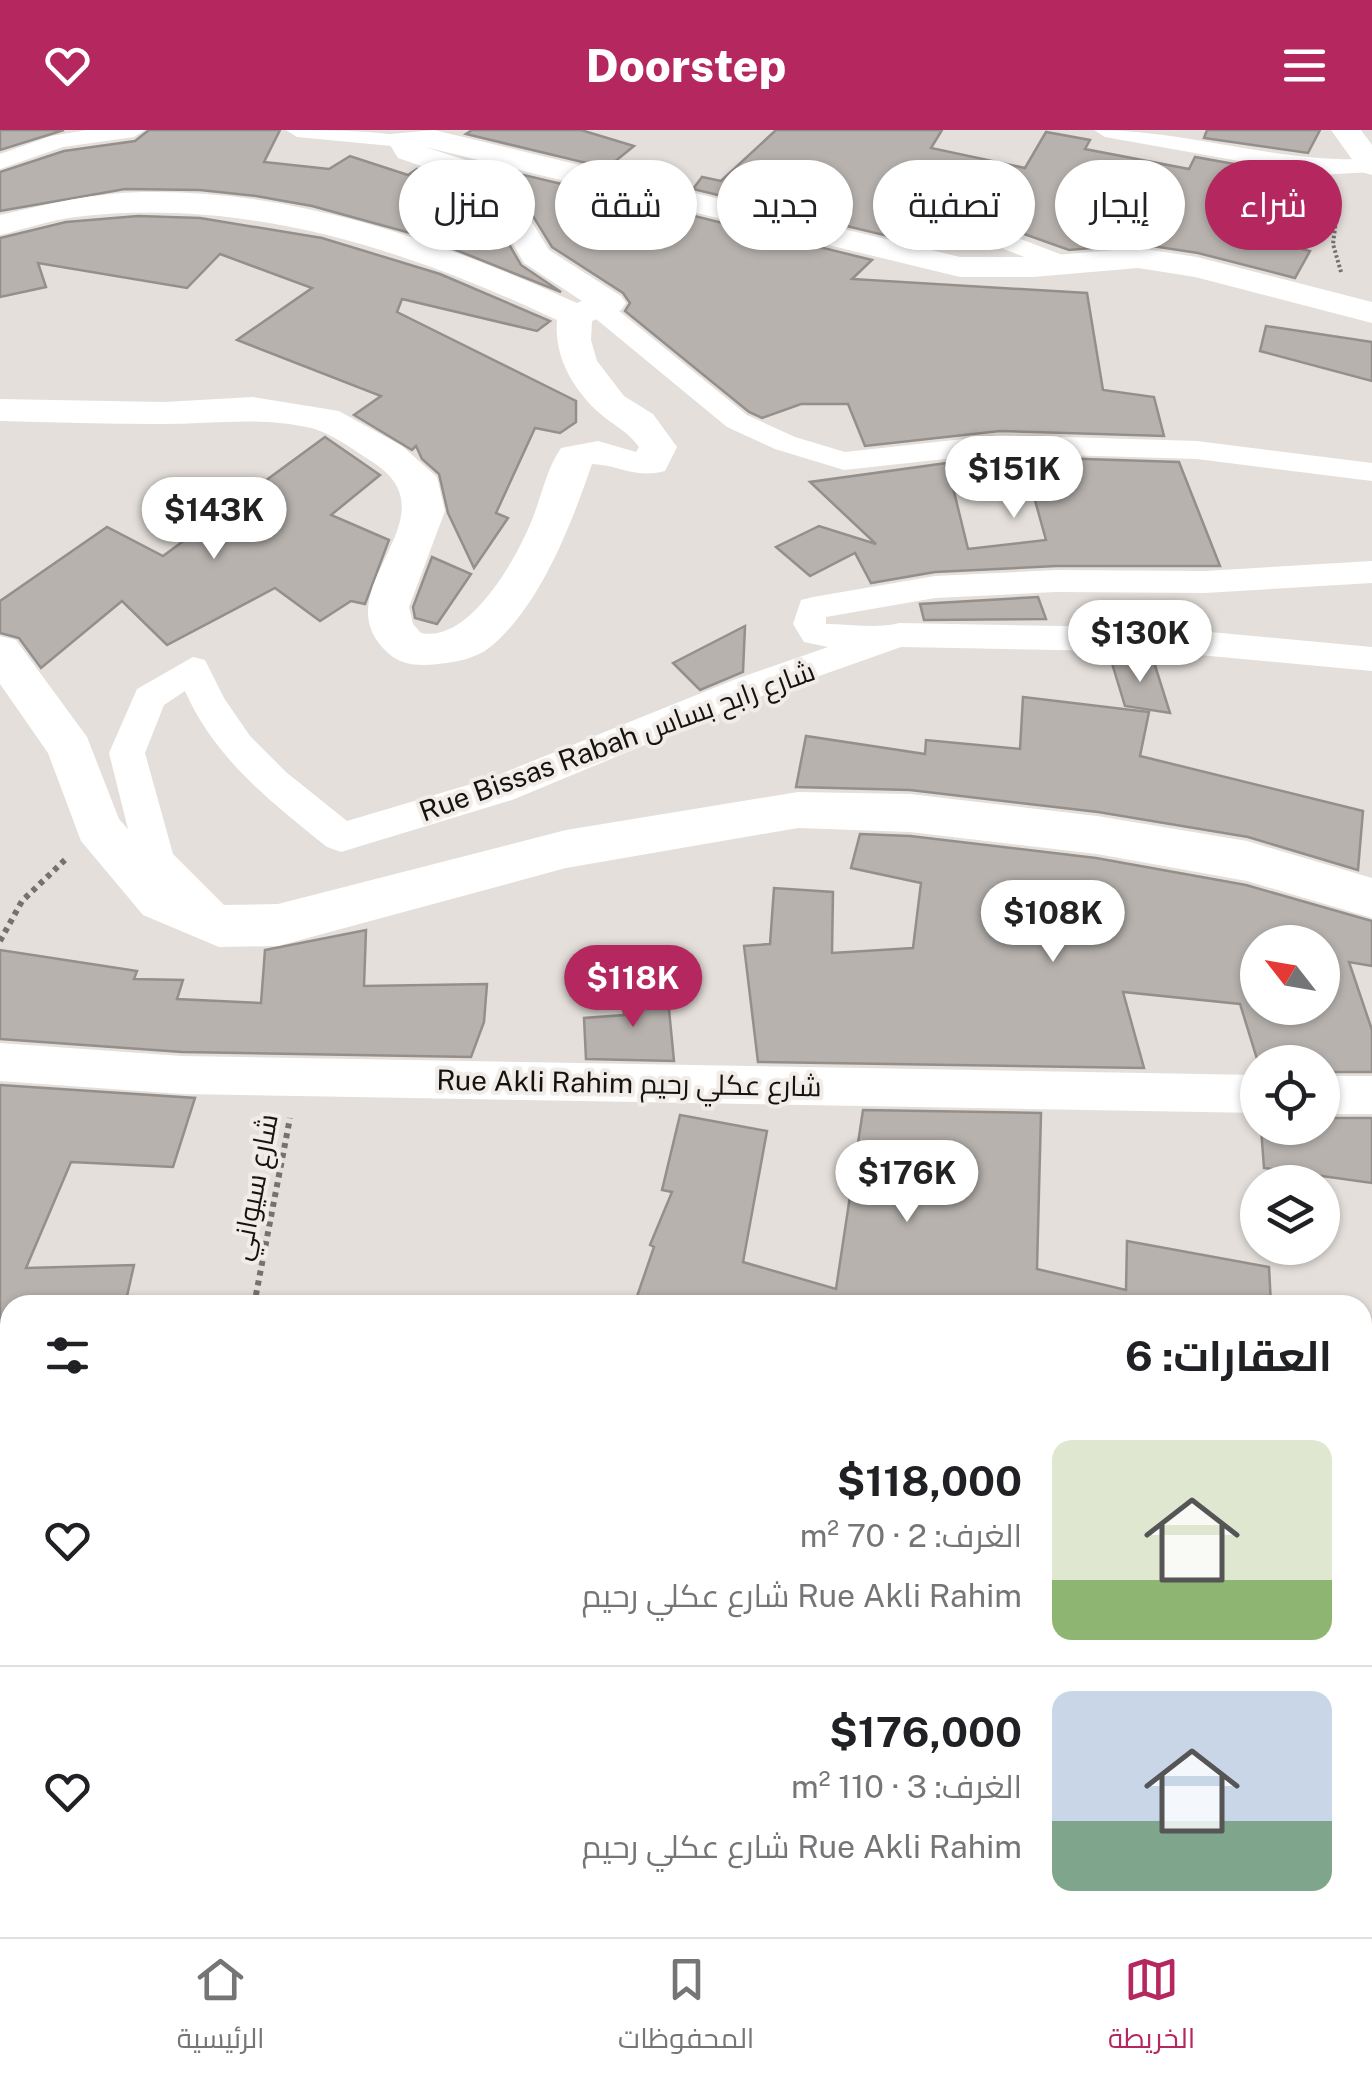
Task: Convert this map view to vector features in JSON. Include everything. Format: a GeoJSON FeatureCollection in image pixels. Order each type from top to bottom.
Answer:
{"type":"FeatureCollection","features":[{"type":"Feature","properties":{"kind":"street"},"geometry":{"type":"LineString","coordinates":[[0,162],[58,140],[134,130]]}},
{"type":"Feature","properties":{"kind":"street"},"geometry":{"type":"LineString","coordinates":[[297,130],[402,140],[430,138],[960,267],[1138,258],[1196,266],[1362,310]]}},
{"type":"Feature","properties":{"kind":"street"},"geometry":{"type":"LineString","coordinates":[[1105,130],[1361,168],[1346,130]]}},
{"type":"Feature","properties":{"kind":"street"},"geometry":{"type":"LineString","coordinates":[[0,410],[164,413],[253,408],[326,419],[388,454],[417,477],[425,511],[387,608],[392,628],[405,644],[419,651],[433,651],[472,639],[506,602],[549,529],[576,456],[604,450],[636,466],[651,463],[658,448],[640,422],[611,404],[578,362],[574,340],[587,311],[609,303],[536,256],[511,213],[473,173],[410,152],[402,140]]}},
{"type":"Feature","properties":{"kind":"street"},"geometry":{"type":"LineString","coordinates":[[0,225],[89,202],[152,199],[316,219],[587,311],[737,421],[844,461],[1000,444],[1197,450],[1372,472]]}},
{"type":"Feature","properties":{"kind":"street"},"geometry":{"type":"LineString","coordinates":[[1028,250],[1064,264]]}},
{"type":"Feature","properties":{"kind":"street"},"geometry":{"type":"LineString","coordinates":[[899,635],[820,636],[810,627],[808,617],[813,608],[935,587],[1205,582],[1372,572]]}},
{"type":"Feature","properties":{"kind":"street","name":"Rue Bissas Rabah شارع رابح بساس"},"geometry":{"type":"LineString","coordinates":[[219,926],[155,862],[127,753],[149,698],[193,669],[210,712],[245,760],[340,837],[499,790],[748,688],[899,635],[1168,640],[1372,659]]}},
{"type":"Feature","properties":{"kind":"street"},"geometry":{"type":"LineString","coordinates":[[0,651],[70,749],[98,828],[161,901],[219,926],[278,925],[566,849],[798,810],[910,813],[1097,835],[1247,861],[1372,898]]}},
{"type":"Feature","properties":{"kind":"street","name":"Rue Akli Rahim شارع عكلي رحيم"},"geometry":{"type":"LineString","coordinates":[[0,1062],[182,1076],[1240,1094]]}},
{"type":"Feature","properties":{"kind":"street"},"geometry":{"type":"LineString","coordinates":[[1340,1094],[1372,1094]]}},
{"type":"Feature","properties":{"kind":"path"},"geometry":{"type":"LineString","coordinates":[[1361,168],[1332,244],[1362,310]]}},
{"type":"Feature","properties":{"kind":"path"},"geometry":{"type":"LineString","coordinates":[[0,941],[22,901],[98,828]]}},
{"type":"Feature","properties":{"kind":"path","name":"شارع سيواني"},"geometry":{"type":"LineString","coordinates":[[256,1295],[298,1077]]}},
{"type":"Feature","properties":{"kind":"building"},"geometry":{"type":"Polygon","coordinates":[[[0,130],[64,130],[0,150],[0,130]]]}},
{"type":"Feature","properties":{"kind":"building"},"geometry":{"type":"Polygon","coordinates":[[[149,130],[280,130],[264,162],[329,169],[350,156],[399,172],[399,230],[312,206],[200,190],[125,189],[0,211],[0,172],[64,151],[135,141],[149,130]]]}},
{"type":"Feature","properties":{"kind":"building"},"geometry":{"type":"Polygon","coordinates":[[[472,130],[581,130],[634,146],[617,160],[574,160],[466,134],[472,130]]]}},
{"type":"Feature","properties":{"kind":"building"},"geometry":{"type":"Polygon","coordinates":[[[776,130],[942,130],[931,148],[987,160],[873,160],[873,232],[853,228],[853,160],[744,160],[776,130]]]}},
{"type":"Feature","properties":{"kind":"building"},"geometry":{"type":"Polygon","coordinates":[[[1207,130],[1320,130],[1308,153],[1204,138],[1207,130]]]}},
{"type":"Feature","properties":{"kind":"building"},"geometry":{"type":"Polygon","coordinates":[[[1046,132],[1090,140],[1085,149],[1142,160],[1055,160],[1055,245],[1035,238],[1035,160],[1030,160],[1046,132]]]}},
{"type":"Feature","properties":{"kind":"building"},"geometry":{"type":"Polygon","coordinates":[[[1195,157],[1212,160],[1205,160],[1205,250],[1310,251],[1295,278],[1178,250],[1185,250],[1185,168],[1189,169],[1195,157]]]}},
{"type":"Feature","properties":{"kind":"building"},"geometry":{"type":"Polygon","coordinates":[[[702,177],[717,180],[717,195],[697,190],[702,177]]]}},
{"type":"Feature","properties":{"kind":"building"},"geometry":{"type":"Polygon","coordinates":[[[535,178],[555,182],[555,249],[535,219],[535,178]]]}},
{"type":"Feature","properties":{"kind":"building"},"geometry":{"type":"Polygon","coordinates":[[[138,216],[200,218],[322,238],[440,274],[550,321],[537,331],[402,299],[397,312],[576,401],[576,422],[560,433],[535,428],[496,513],[508,518],[474,568],[448,513],[439,474],[422,459],[416,446],[412,450],[354,415],[381,396],[237,340],[312,288],[220,254],[187,288],[38,263],[46,287],[0,297],[0,238],[66,222],[138,216]]]}},
{"type":"Feature","properties":{"kind":"building"},"geometry":{"type":"Polygon","coordinates":[[[697,217],[717,222],[717,250],[832,250],[872,260],[852,279],[1087,293],[1103,390],[1154,397],[1164,436],[1000,431],[865,446],[848,404],[801,404],[762,418],[749,412],[625,311],[630,303],[623,293],[557,250],[697,250],[697,217]]]}},
{"type":"Feature","properties":{"kind":"building"},"geometry":{"type":"Polygon","coordinates":[[[456,250],[512,250],[521,265],[561,292],[456,250]]]}},
{"type":"Feature","properties":{"kind":"building"},"geometry":{"type":"Polygon","coordinates":[[[1266,326],[1372,342],[1372,381],[1260,351],[1266,326]]]}},
{"type":"Feature","properties":{"kind":"building"},"geometry":{"type":"Polygon","coordinates":[[[325,437],[380,475],[331,515],[389,540],[365,604],[351,601],[320,621],[275,588],[167,645],[122,601],[41,668],[19,638],[0,633],[0,601],[107,527],[163,556],[325,437]]]}},
{"type":"Feature","properties":{"kind":"building"},"geometry":{"type":"Polygon","coordinates":[[[1023,457],[1179,462],[1220,566],[1056,566],[935,572],[871,583],[855,553],[810,576],[776,547],[819,526],[876,544],[810,482],[947,463],[968,549],[1046,540],[1023,457]]]}},
{"type":"Feature","properties":{"kind":"building"},"geometry":{"type":"Polygon","coordinates":[[[432,557],[471,574],[437,624],[415,618],[413,607],[432,557]]]}},
{"type":"Feature","properties":{"kind":"building"},"geometry":{"type":"Polygon","coordinates":[[[1038,597],[1046,619],[924,620],[920,604],[1038,597]]]}},
{"type":"Feature","properties":{"kind":"building"},"geometry":{"type":"Polygon","coordinates":[[[745,626],[743,672],[700,690],[673,663],[745,626]]]}},
{"type":"Feature","properties":{"kind":"building"},"geometry":{"type":"Polygon","coordinates":[[[1153,659],[1170,713],[1125,706],[1111,660],[1153,659]]]}},
{"type":"Feature","properties":{"kind":"building"},"geometry":{"type":"Polygon","coordinates":[[[1023,697],[1149,712],[1140,756],[1363,811],[1358,870],[1248,837],[1098,812],[910,790],[796,787],[806,736],[925,754],[926,740],[1020,749],[1023,697]]]}},
{"type":"Feature","properties":{"kind":"building"},"geometry":{"type":"Polygon","coordinates":[[[860,834],[910,836],[1096,858],[1246,885],[1372,921],[1372,966],[1349,962],[1372,1030],[1372,1072],[1340,1072],[1340,1045],[1253,1045],[1247,1025],[1340,1025],[1340,925],[1240,925],[1240,1004],[1123,992],[1144,1068],[758,1062],[744,946],[770,944],[774,888],[833,892],[832,953],[913,948],[921,883],[851,868],[860,834]]]}},
{"type":"Feature","properties":{"kind":"building"},"geometry":{"type":"Polygon","coordinates":[[[366,930],[364,986],[487,984],[484,1022],[471,1057],[182,1052],[0,1039],[0,950],[137,971],[134,979],[183,980],[177,999],[261,1003],[265,950],[366,930]]]}},
{"type":"Feature","properties":{"kind":"building"},"geometry":{"type":"Polygon","coordinates":[[[667,989],[674,1061],[586,1059],[584,1018],[624,1015],[622,992],[667,989]]]}},
{"type":"Feature","properties":{"kind":"building"},"geometry":{"type":"Polygon","coordinates":[[[0,1085],[195,1098],[173,1167],[71,1162],[26,1268],[134,1265],[127,1295],[0,1295],[0,1085]]]}},
{"type":"Feature","properties":{"kind":"building"},"geometry":{"type":"Polygon","coordinates":[[[863,1110],[1041,1113],[1037,1269],[1126,1290],[1127,1241],[1240,1262],[1240,1265],[1269,1267],[1270,1295],[637,1295],[654,1247],[650,1245],[672,1192],[662,1190],[680,1115],[767,1131],[743,1262],[836,1289],[863,1110]]]}},
{"type":"Feature","properties":{"kind":"building"},"geometry":{"type":"Polygon","coordinates":[[[1340,1118],[1372,1118],[1372,1183],[1340,1179],[1340,1165],[1264,1165],[1262,1145],[1340,1145],[1340,1118]]]}}]}
